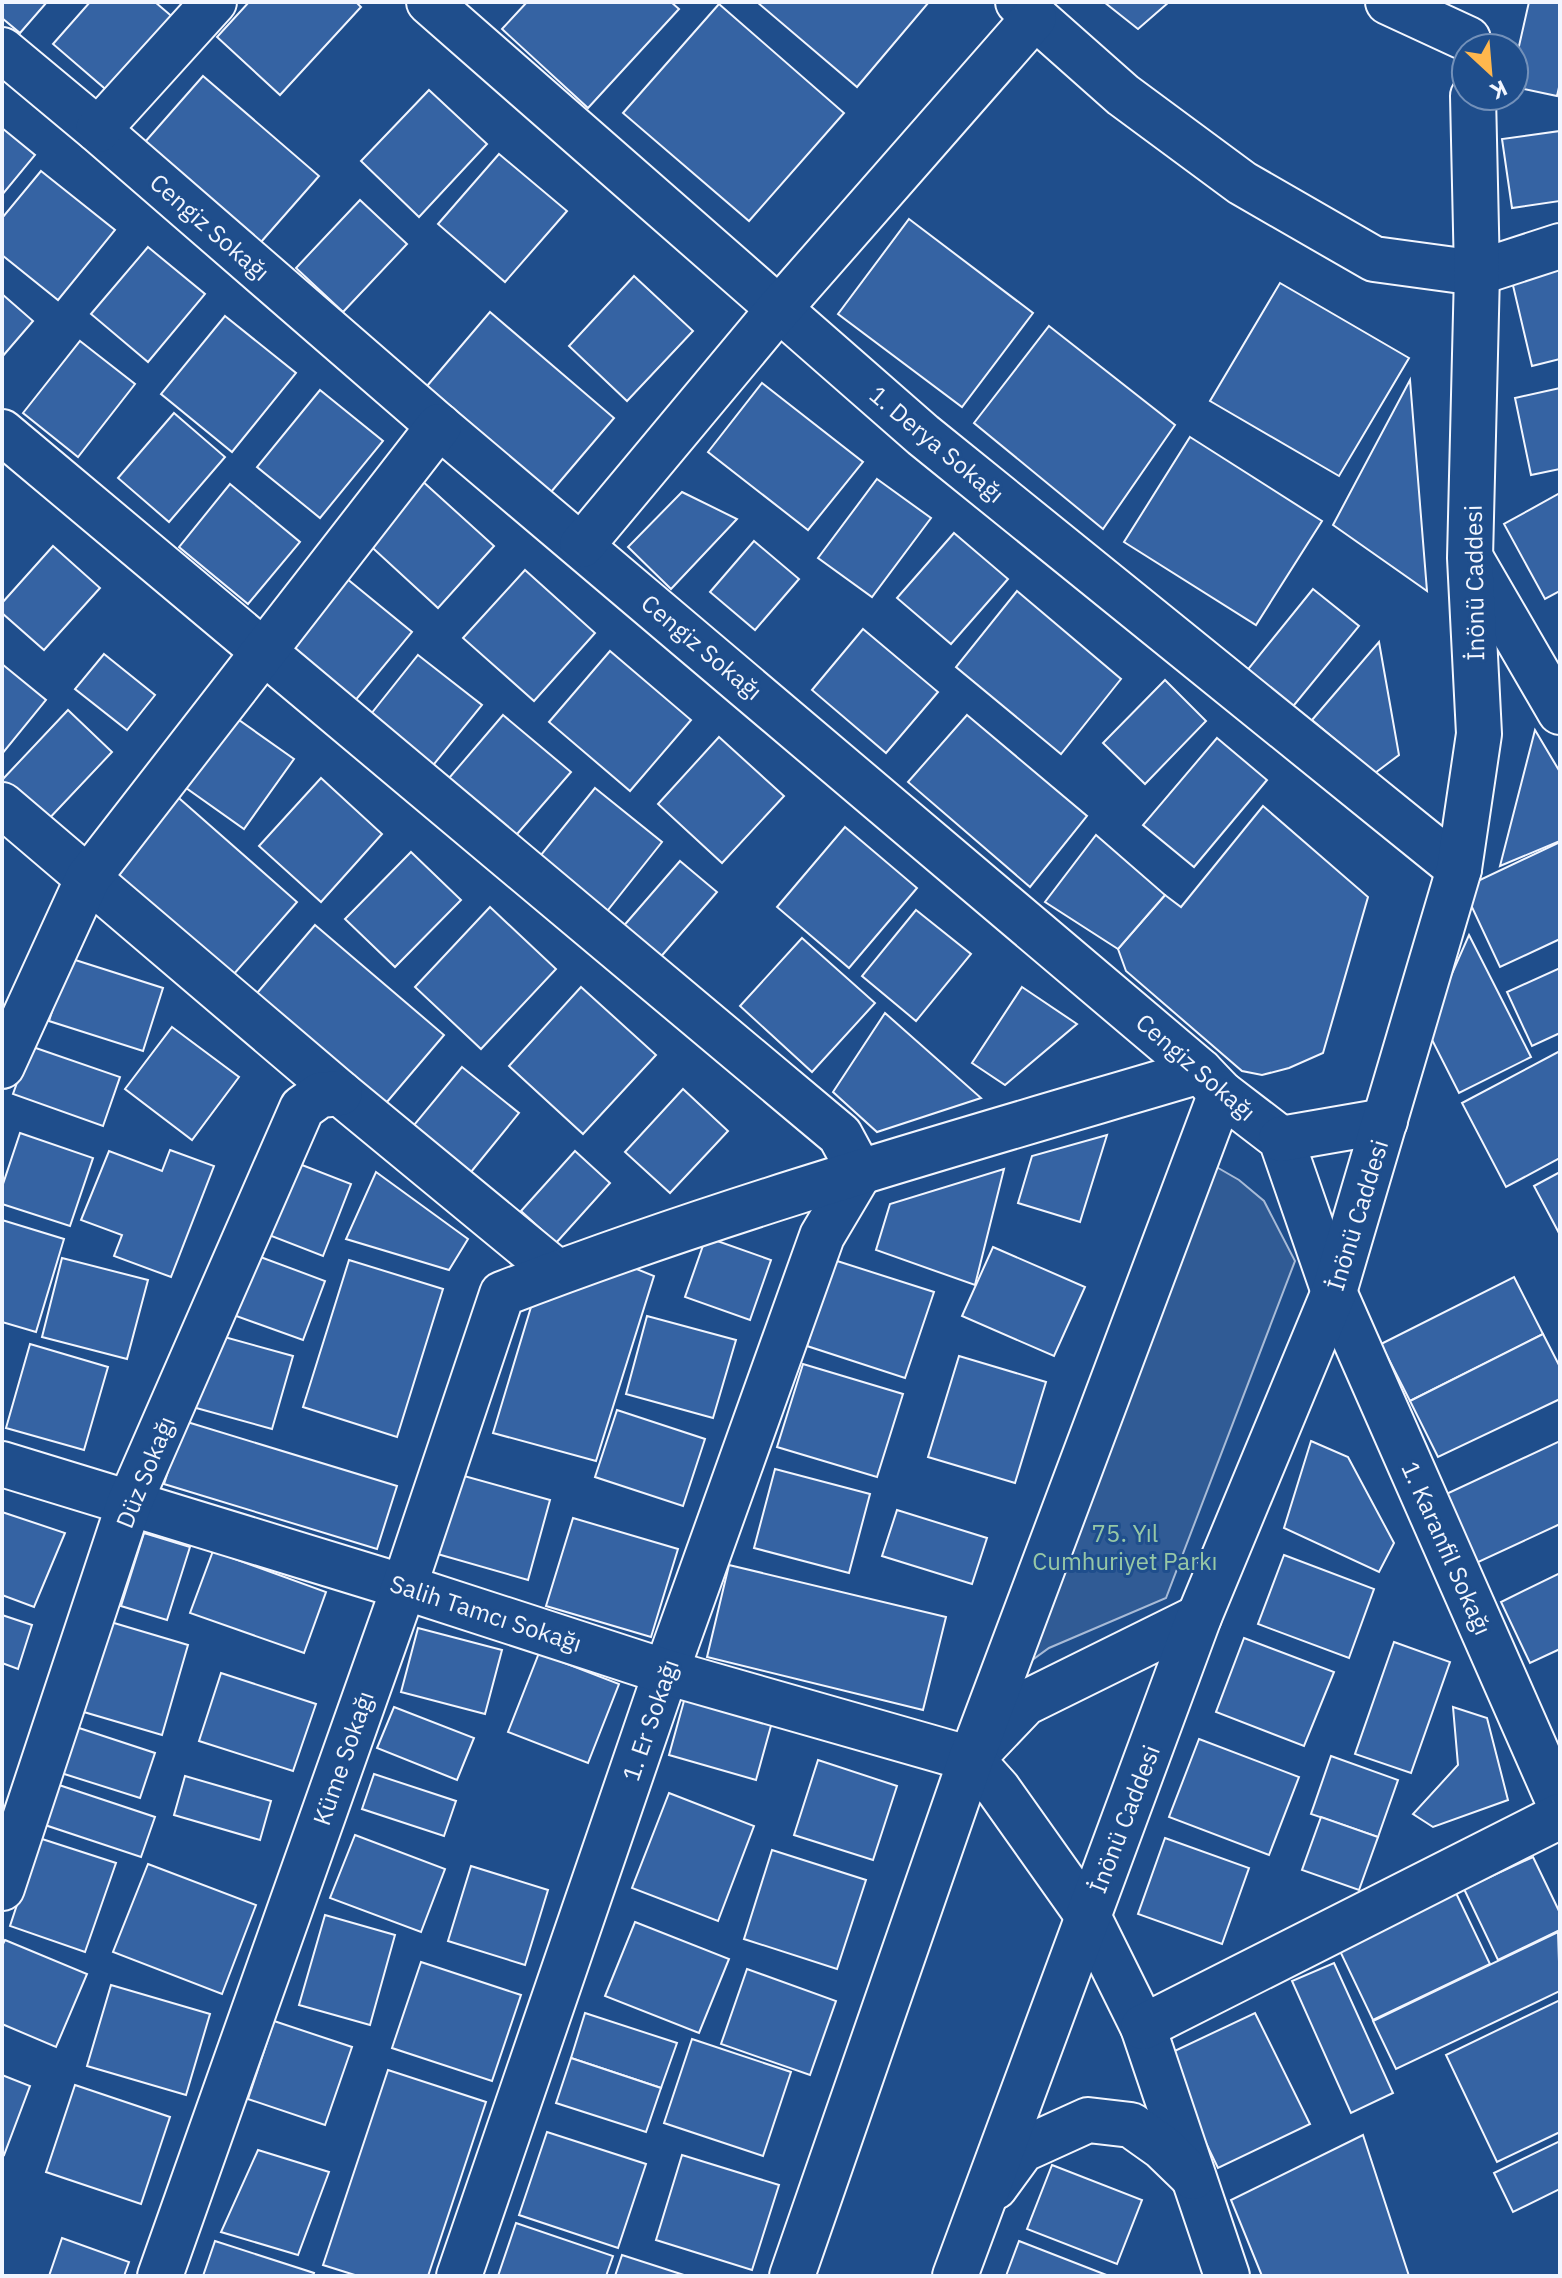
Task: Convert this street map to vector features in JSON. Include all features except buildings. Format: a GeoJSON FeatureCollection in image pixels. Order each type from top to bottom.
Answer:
{"type":"FeatureCollection","features":[{"type":"Feature","properties":{"kind":"street"},"geometry":{"type":"LineString","coordinates":[[98,130],[214,2]]}},
{"type":"Feature","properties":{"kind":"street","name":"1. Derya Sokağı"},"geometry":{"type":"LineString","coordinates":[[429,2],[923,435],[1459,869]]}},
{"type":"Feature","properties":{"kind":"street"},"geometry":{"type":"LineString","coordinates":[[1388,2],[1471,30]]}},
{"type":"Feature","properties":{"kind":"street"},"geometry":{"type":"LineString","coordinates":[[582,545],[1026,10],[1123,95],[1242,183],[1374,259],[1477,273],[1560,246]]}},
{"type":"Feature","properties":{"kind":"street","name":"Cengiz Sokağı"},"geometry":{"type":"LineString","coordinates":[[2,50],[439,426],[1281,1139]]}},
{"type":"Feature","properties":{"kind":"street","name":"İnönü Caddesi"},"geometry":{"type":"LineString","coordinates":[[955,2276],[1199,1617],[1334,1292],[1459,869],[1479,734],[1470,558],[1477,273],[1473,112]]}},
{"type":"Feature","properties":{"kind":"street"},"geometry":{"type":"LineString","coordinates":[[2,1066],[88,878],[439,426]]}},
{"type":"Feature","properties":{"kind":"street"},"geometry":{"type":"LineString","coordinates":[[2,432],[840,1135],[860,1172]]}},
{"type":"Feature","properties":{"kind":"street"},"geometry":{"type":"LineString","coordinates":[[1470,558],[1560,712]]}},
{"type":"Feature","properties":{"kind":"street"},"geometry":{"type":"LineString","coordinates":[[2,805],[340,1093],[557,1272]]}},
{"type":"Feature","properties":{"kind":"street"},"geometry":{"type":"LineString","coordinates":[[792,2276],[1211,1082]]}},
{"type":"Feature","properties":{"kind":"street","name":"Küme Sokağı"},"geometry":{"type":"LineString","coordinates":[[160,2276],[404,1587],[502,1294],[557,1272],[860,1172],[1211,1082]]}},
{"type":"Feature","properties":{"kind":"street","name":"Düz Sokağı"},"geometry":{"type":"LineString","coordinates":[[2,1888],[129,1504],[302,1108],[320,1095],[340,1093]]}},
{"type":"Feature","properties":{"kind":"street"},"geometry":{"type":"LineString","coordinates":[[1334,1292],[1281,1139],[1385,1121]]}},
{"type":"Feature","properties":{"kind":"street","name":"1. Er Sokağı"},"geometry":{"type":"LineString","coordinates":[[459,2276],[666,1672],[822,1236],[860,1172]]}},
{"type":"Feature","properties":{"kind":"street","name":"1. Karanfil Sokağı"},"geometry":{"type":"LineString","coordinates":[[1334,1292],[1560,1805]]}},
{"type":"Feature","properties":{"kind":"street","name":"Salih Tamcı Sokağı"},"geometry":{"type":"LineString","coordinates":[[2,1464],[404,1587],[666,1672],[971,1759]]}},
{"type":"Feature","properties":{"kind":"street"},"geometry":{"type":"LineString","coordinates":[[971,1759],[1025,1703],[1199,1617]]}},
{"type":"Feature","properties":{"kind":"street"},"geometry":{"type":"LineString","coordinates":[[971,1759],[998,1789],[1088,1916],[1143,2027],[1227,2276]]}},
{"type":"Feature","properties":{"kind":"street"},"geometry":{"type":"LineString","coordinates":[[1143,2027],[1560,1816]]}},
{"type":"Feature","properties":{"kind":"street"},"geometry":{"type":"LineString","coordinates":[[981,2205],[1022,2150],[1088,2120],[1131,2125],[1162,2147],[1197,2181]]}},
{"type":"Feature","properties":{"kind":"shaded area","name":"75. Yıl Cumhuriyet Parkı"},"geometry":{"type":"Polygon","coordinates":[[[1213,1165],[1239,1180],[1264,1201],[1295,1261],[1166,1598],[1049,1648],[1017,1671],[1213,1165]]]}}]}
